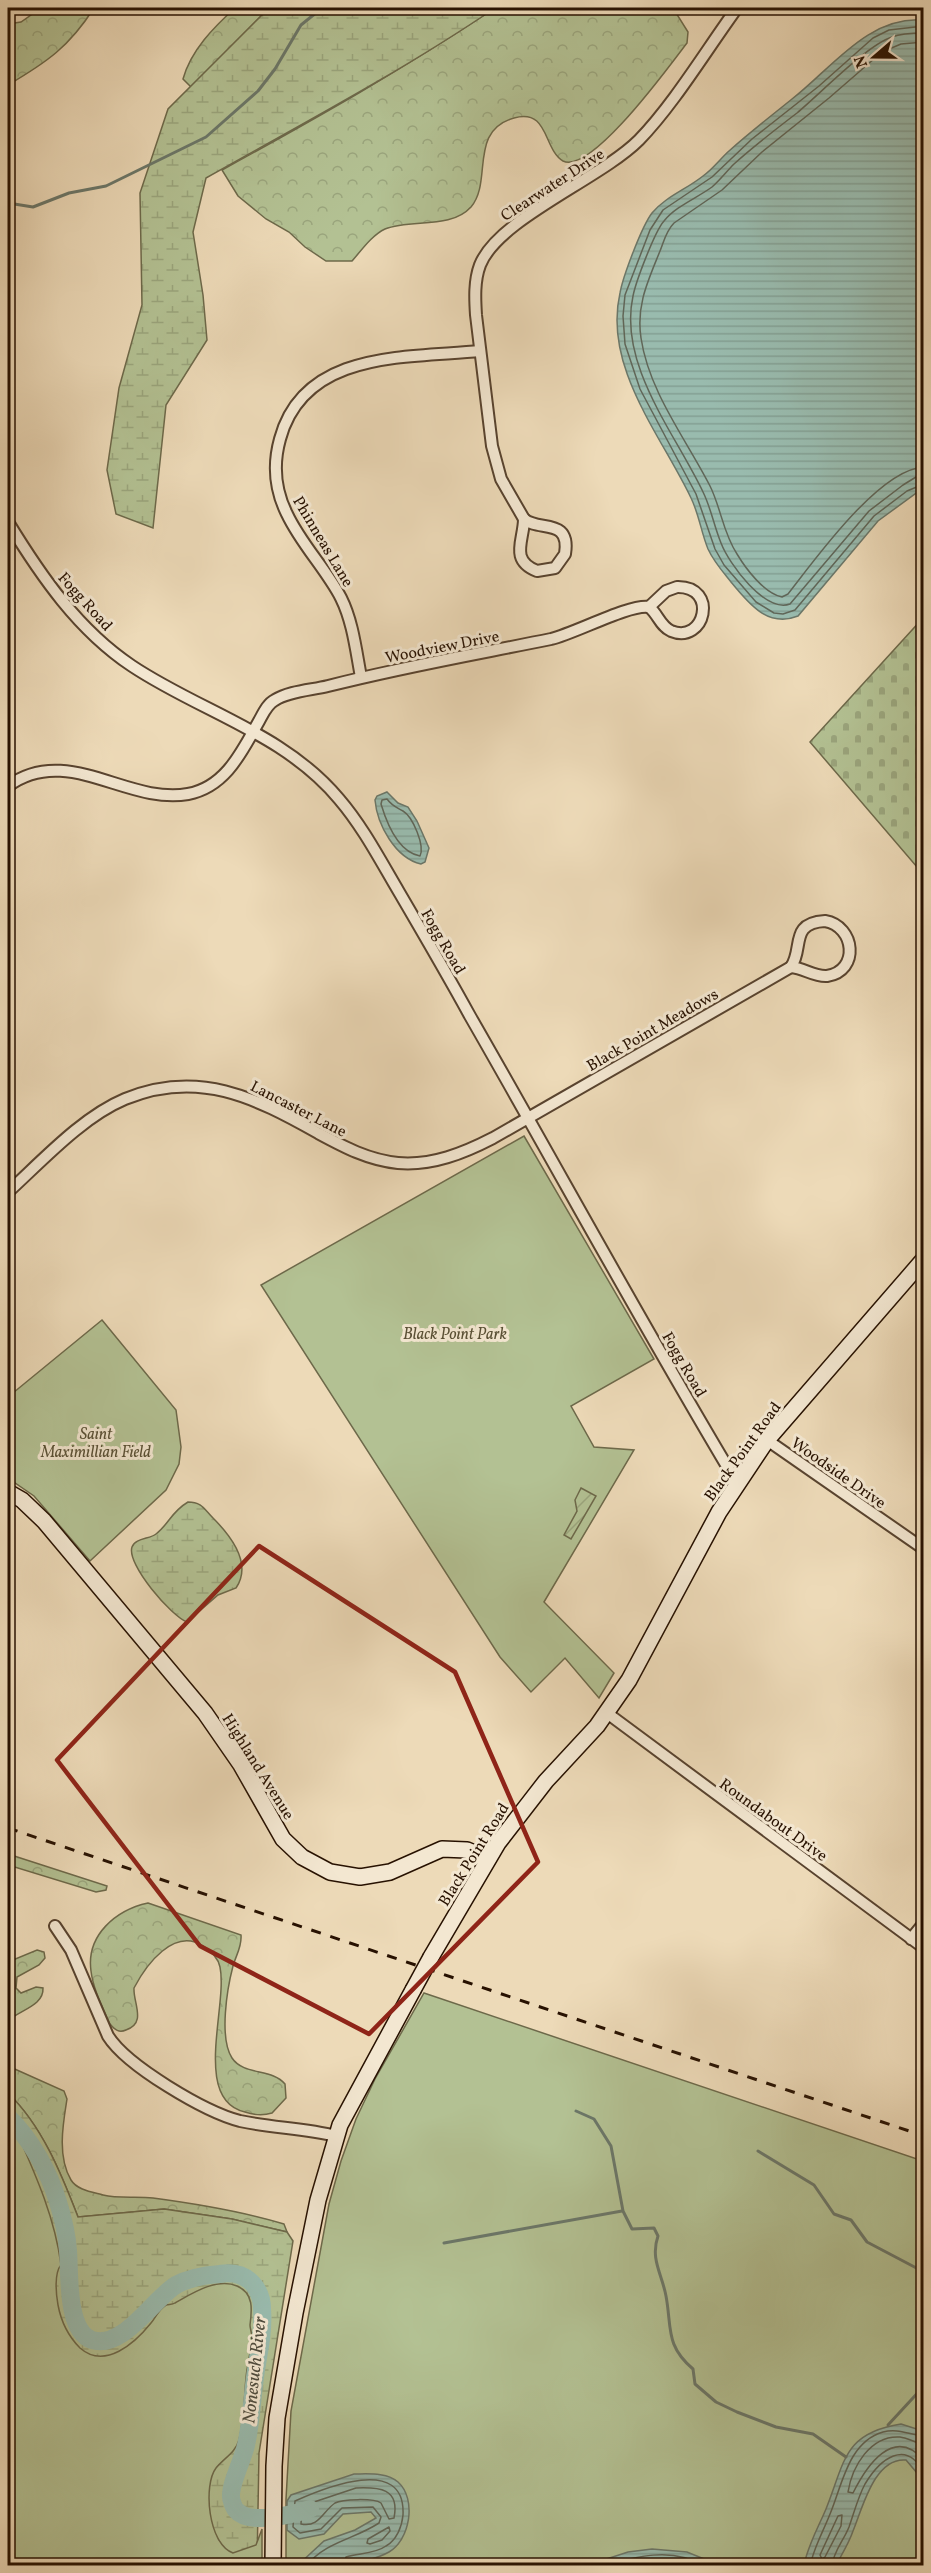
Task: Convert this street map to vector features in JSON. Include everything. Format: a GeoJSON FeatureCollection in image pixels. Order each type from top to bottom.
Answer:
{"type":"FeatureCollection","features":[{"type":"Feature","properties":{"kind":"main road","name":"Black Point Road"},"geometry":{"type":"LineString","coordinates":[[273,2565],[275,2432],[287,2357],[318,2200],[336,2136],[355,2095],[488,1859],[523,1809],[608,1713],[629,1680],[719,1512],[737,1483],[767,1440],[921,1269]]}},
{"type":"Feature","properties":{"kind":"main road","name":"Highland Avenue"},"geometry":{"type":"LineString","coordinates":[[8,1492],[30,1507],[53,1531],[186,1688],[230,1746],[283,1839],[302,1857],[330,1872],[360,1877],[390,1872],[442,1849],[467,1850],[488,1859]]}},
{"type":"Feature","properties":{"kind":"street","name":"Clearwater Drive"},"geometry":{"type":"LineString","coordinates":[[524,519],[505,489],[492,446],[475,296],[477,277],[489,249],[513,227],[608,166],[637,142],[657,119],[737,8]]}},
{"type":"Feature","properties":{"kind":"street","name":"Phinneas Lane"},"geometry":{"type":"LineString","coordinates":[[361,677],[355,642],[341,599],[291,521],[280,497],[276,464],[281,435],[300,399],[318,383],[340,370],[376,361],[480,351]]}},
{"type":"Feature","properties":{"kind":"street"},"geometry":{"type":"LineString","coordinates":[[524,519],[531,524],[550,525],[563,537],[565,554],[555,568],[537,571],[523,561],[519,548],[524,519]]}},
{"type":"Feature","properties":{"kind":"street","name":"Fogg Road"},"geometry":{"type":"LineString","coordinates":[[8,522],[62,600],[108,648],[156,680],[290,752],[338,798],[355,820],[737,1483]]}},
{"type":"Feature","properties":{"kind":"street","name":"Woodview Drive"},"geometry":{"type":"LineString","coordinates":[[8,786],[24,776],[49,770],[85,775],[159,793],[188,794],[211,785],[226,772],[238,758],[267,708],[275,700],[361,677],[551,639],[574,633],[642,606],[649,607],[667,628],[677,633],[685,632],[696,627],[703,609],[702,602],[695,592],[681,586],[670,589],[649,607]]}},
{"type":"Feature","properties":{"kind":"street"},"geometry":{"type":"LineString","coordinates":[[829,922],[842,928],[847,936],[850,954],[844,967],[836,972],[818,975],[791,967],[795,960],[798,938],[811,924],[829,922]]}},
{"type":"Feature","properties":{"kind":"street","name":"Black Point Meadows"},"geometry":{"type":"LineString","coordinates":[[528,1117],[791,967]]}},
{"type":"Feature","properties":{"kind":"street","name":"Lancaster Lane"},"geometry":{"type":"LineString","coordinates":[[8,1192],[101,1113],[125,1099],[164,1089],[195,1087],[237,1093],[269,1106],[360,1154],[398,1163],[437,1160],[458,1154],[493,1138],[528,1117]]}},
{"type":"Feature","properties":{"kind":"street","name":"Woodside Drive"},"geometry":{"type":"LineString","coordinates":[[767,1440],[924,1549]]}},
{"type":"Feature","properties":{"kind":"street","name":"Roundabout Drive"},"geometry":{"type":"LineString","coordinates":[[608,1713],[924,1948]]}},
{"type":"Feature","properties":{"kind":"street"},"geometry":{"type":"LineString","coordinates":[[911,1939],[924,1923]]}},
{"type":"Feature","properties":{"kind":"street"},"geometry":{"type":"LineString","coordinates":[[56,1926],[71,1950],[108,2036],[117,2048],[134,2063],[177,2091],[226,2116],[253,2124],[308,2129],[336,2136]]}},
{"type":"Feature","properties":{"kind":"highlighted area"},"geometry":{"type":"Polygon","coordinates":[[[259,1546],[455,1672],[538,1862],[369,2034],[200,1946],[57,1760],[259,1546]]]}},
{"type":"Feature","properties":{"kind":"green space"},"geometry":{"type":"Polygon","coordinates":[[[41,8],[94,8],[76,33],[56,52],[8,85],[8,24],[21,22],[41,8]]]}},
{"type":"Feature","properties":{"kind":"green space"},"geometry":{"type":"Polygon","coordinates":[[[235,8],[269,8],[191,87],[183,79],[197,49],[211,31],[235,8]]]}},
{"type":"Feature","properties":{"kind":"green space"},"geometry":{"type":"Polygon","coordinates":[[[269,8],[495,8],[389,75],[206,178],[193,232],[203,295],[207,340],[166,405],[153,528],[116,514],[107,470],[119,388],[142,305],[140,193],[168,109],[269,8]]]}},
{"type":"Feature","properties":{"kind":"green space"},"geometry":{"type":"Polygon","coordinates":[[[495,8],[673,8],[688,32],[687,43],[629,116],[592,152],[576,161],[563,161],[552,148],[540,124],[534,119],[525,116],[500,124],[491,134],[486,145],[481,184],[471,207],[452,219],[406,224],[385,229],[371,239],[352,261],[326,261],[305,247],[289,232],[266,219],[238,196],[222,170],[360,92],[495,8]]]}},
{"type":"Feature","properties":{"kind":"green space"},"geometry":{"type":"Polygon","coordinates":[[[923,618],[923,874],[810,742],[923,618]]]}},
{"type":"Feature","properties":{"kind":"green space","name":"Black Point Park"},"geometry":{"type":"Polygon","coordinates":[[[524,1136],[654,1359],[571,1406],[594,1447],[634,1450],[544,1602],[614,1673],[599,1698],[565,1658],[531,1692],[500,1657],[261,1285],[524,1136]]]}},
{"type":"Feature","properties":{"kind":"green space","name":"Saint Maximillian Field"},"geometry":{"type":"Polygon","coordinates":[[[102,1320],[176,1410],[181,1447],[179,1464],[166,1490],[90,1561],[34,1496],[8,1478],[8,1397],[102,1320]]]}},
{"type":"Feature","properties":{"kind":"green space"},"geometry":{"type":"Polygon","coordinates":[[[581,1488],[596,1496],[571,1539],[564,1535],[577,1511],[575,1500],[581,1488]]]}},
{"type":"Feature","properties":{"kind":"green space"},"geometry":{"type":"Polygon","coordinates":[[[188,1502],[197,1503],[202,1507],[226,1533],[241,1559],[242,1569],[241,1579],[236,1588],[218,1595],[187,1622],[161,1601],[143,1577],[132,1555],[132,1547],[136,1542],[156,1534],[188,1502]]]}},
{"type":"Feature","properties":{"kind":"green space"},"geometry":{"type":"Polygon","coordinates":[[[8,1854],[107,1886],[106,1890],[96,1892],[8,1865],[8,1854]]]}},
{"type":"Feature","properties":{"kind":"green space"},"geometry":{"type":"Polygon","coordinates":[[[148,1903],[241,1935],[241,1943],[228,1987],[226,2038],[228,2049],[237,2064],[273,2076],[285,2084],[286,2098],[272,2113],[258,2115],[245,2112],[229,2104],[220,2090],[216,2071],[216,2050],[221,1984],[220,1967],[214,1955],[203,1946],[192,1941],[182,1941],[162,1951],[146,1969],[134,1988],[138,2012],[136,2023],[121,2031],[110,2024],[92,1978],[93,1946],[98,1936],[115,1918],[136,1906],[148,1903]]]}},
{"type":"Feature","properties":{"kind":"green space"},"geometry":{"type":"Polygon","coordinates":[[[37,1950],[44,1952],[45,1958],[39,1965],[17,1977],[16,1988],[21,1993],[36,1987],[43,1988],[40,1999],[8,2021],[8,1962],[37,1950]]]}},
{"type":"Feature","properties":{"kind":"green space"},"geometry":{"type":"Polygon","coordinates":[[[424,1993],[923,2161],[923,2565],[286,2566],[286,2499],[291,2411],[329,2204],[356,2119],[375,2079],[424,1993]]]}},
{"type":"Feature","properties":{"kind":"green space"},"geometry":{"type":"Polygon","coordinates":[[[8,2066],[64,2091],[67,2099],[62,2140],[64,2161],[71,2180],[77,2186],[90,2192],[109,2196],[153,2198],[203,2205],[268,2219],[284,2224],[287,2232],[232,2219],[164,2209],[78,2217],[41,2135],[8,2093],[8,2066]]]}},
{"type":"Feature","properties":{"kind":"green space"},"geometry":{"type":"Polygon","coordinates":[[[8,2093],[41,2135],[78,2217],[164,2209],[232,2219],[287,2232],[293,2241],[259,2453],[257,2565],[8,2565],[8,2093]]]}},
{"type":"Feature","properties":{"kind":"green space"},"geometry":{"type":"Polygon","coordinates":[[[8,2112],[40,2187],[53,2225],[61,2265],[57,2273],[56,2284],[59,2311],[69,2333],[80,2348],[99,2356],[119,2351],[137,2338],[166,2305],[174,2304],[196,2291],[213,2285],[237,2286],[243,2289],[249,2297],[252,2338],[241,2432],[235,2448],[216,2468],[212,2476],[209,2500],[213,2527],[218,2538],[233,2553],[256,2545],[262,2529],[262,2565],[8,2565],[8,2112]]]}},
{"type":"Feature","properties":{"kind":"water"},"geometry":{"type":"Polygon","coordinates":[[[923,20],[923,488],[878,521],[798,616],[777,619],[752,606],[722,571],[708,549],[691,498],[638,400],[627,374],[620,347],[617,320],[620,293],[633,252],[643,229],[657,207],[707,173],[737,144],[807,87],[852,46],[885,26],[903,21],[923,20]]]}},
{"type":"Feature","properties":{"kind":"water"},"geometry":{"type":"Polygon","coordinates":[[[387,792],[398,803],[408,807],[417,821],[429,848],[425,862],[421,864],[412,861],[403,855],[389,839],[379,819],[375,800],[377,796],[387,792]]]}},
{"type":"Feature","properties":{"kind":"water"},"geometry":{"type":"Polygon","coordinates":[[[901,2424],[923,2431],[923,2488],[917,2473],[906,2460],[895,2461],[885,2467],[871,2486],[850,2540],[836,2565],[804,2565],[849,2452],[867,2434],[901,2424]]]}},
{"type":"Feature","properties":{"kind":"water"},"geometry":{"type":"Polygon","coordinates":[[[354,2474],[377,2474],[388,2477],[398,2482],[404,2489],[409,2508],[406,2529],[402,2538],[389,2552],[369,2560],[332,2565],[298,2565],[324,2541],[355,2530],[376,2518],[371,2512],[343,2514],[324,2534],[299,2539],[287,2530],[287,2501],[291,2495],[354,2474]]]}},
{"type":"Feature","properties":{"kind":"water"},"geometry":{"type":"Polygon","coordinates":[[[652,2549],[687,2552],[719,2565],[588,2565],[628,2552],[652,2549]]]}},
{"type":"Feature","properties":{"kind":"waterway"},"geometry":{"type":"LineString","coordinates":[[8,203],[33,207],[69,193],[106,186],[206,137],[258,91],[275,69],[301,25],[322,8]]}},
{"type":"Feature","properties":{"kind":"waterway"},"geometry":{"type":"LineString","coordinates":[[576,2111],[594,2119],[611,2146],[623,2211],[632,2229],[654,2228],[658,2236],[655,2252],[666,2296],[671,2336],[678,2352],[693,2369],[695,2384],[716,2402],[776,2427],[813,2434],[846,2457]]}},
{"type":"Feature","properties":{"kind":"waterway","name":"Nonesuch River"},"geometry":{"type":"LineString","coordinates":[[8,2117],[32,2146],[54,2191],[67,2239],[71,2301],[78,2326],[84,2335],[92,2340],[104,2341],[115,2338],[137,2322],[176,2285],[192,2279],[215,2274],[233,2274],[246,2278],[255,2287],[261,2302],[261,2335],[248,2437],[232,2485],[232,2500],[236,2510],[242,2515],[251,2517],[272,2517],[310,2509]]}},
{"type":"Feature","properties":{"kind":"waterway"},"geometry":{"type":"LineString","coordinates":[[758,2151],[814,2185],[834,2214],[851,2220],[867,2242],[924,2272]]}},
{"type":"Feature","properties":{"kind":"waterway"},"geometry":{"type":"LineString","coordinates":[[444,2243],[622,2211]]}},
{"type":"Feature","properties":{"kind":"waterway"},"geometry":{"type":"LineString","coordinates":[[888,2425],[924,2386]]}},
{"type":"Feature","properties":{"kind":"railway"},"geometry":{"type":"LineString","coordinates":[[8,1828],[924,2136]]}}]}
